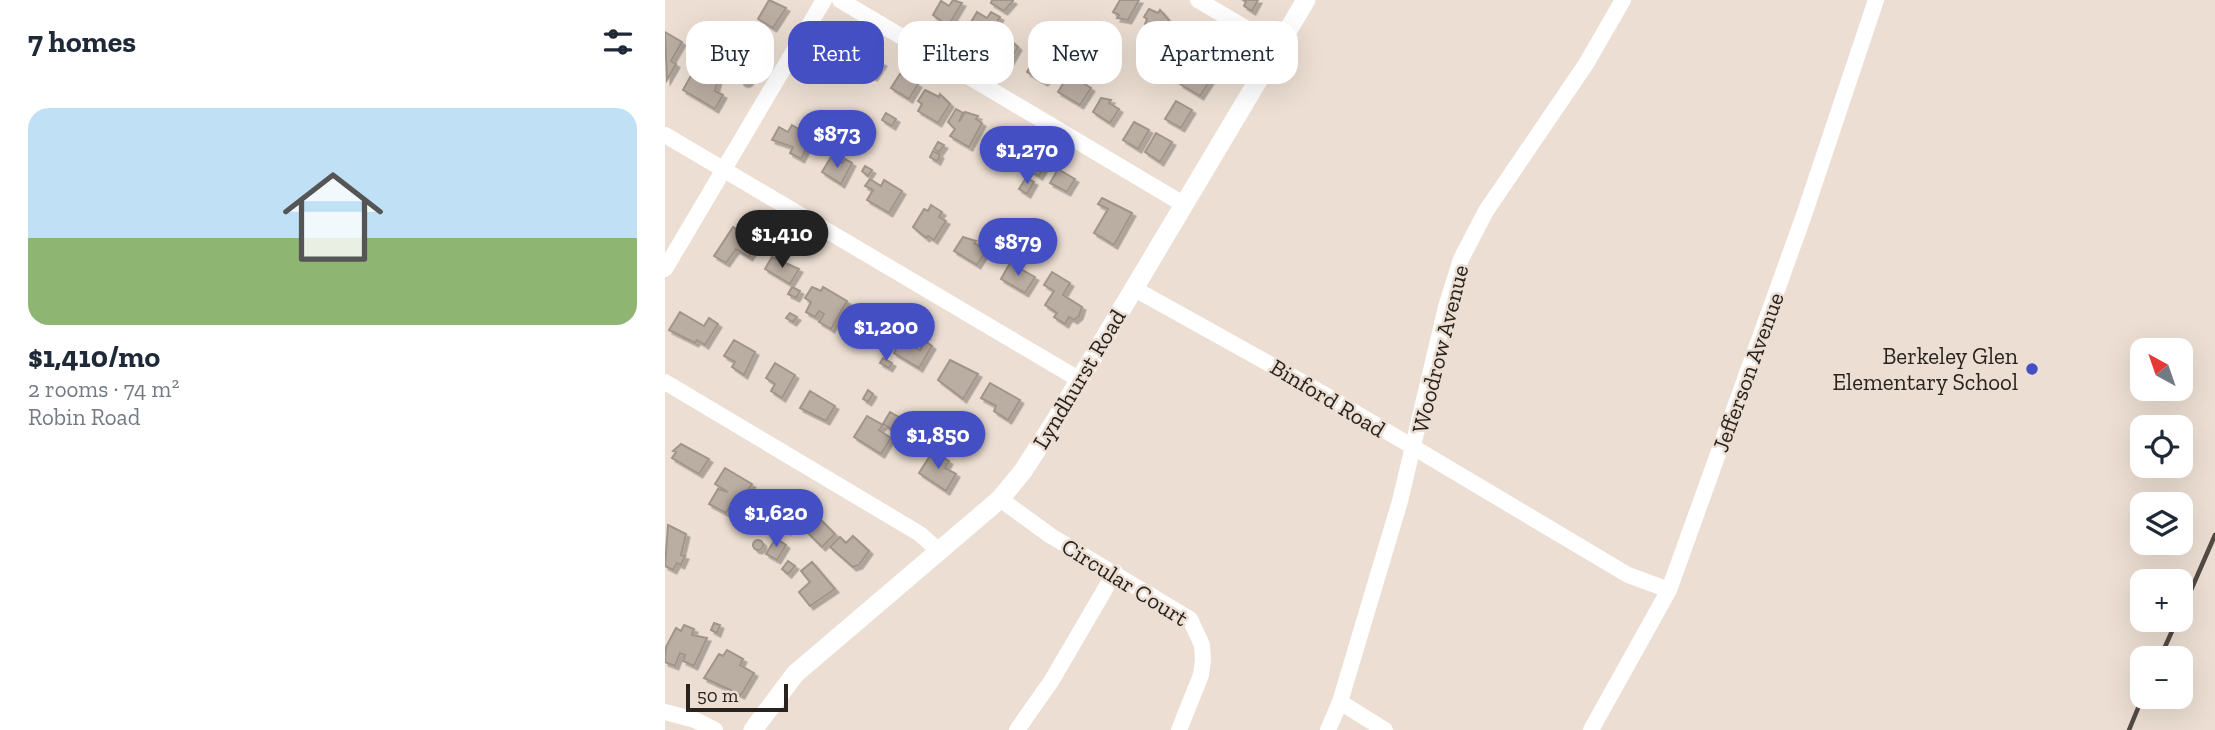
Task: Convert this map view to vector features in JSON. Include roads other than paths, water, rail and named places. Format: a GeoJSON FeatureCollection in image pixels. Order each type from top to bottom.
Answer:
{"type":"FeatureCollection","features":[{"type":"Feature","properties":{"kind":"main road","name":"Lyndhurst Road"},"geometry":{"type":"LineString","coordinates":[[1293,21],[1306,0]]}},
{"type":"Feature","properties":{"kind":"main road","name":"Lyndhurst Road"},"geometry":{"type":"LineString","coordinates":[[753,730],[795,674],[1000,499],[1023,471],[1080,380],[1255,84]]}},
{"type":"Feature","properties":{"kind":"street"},"geometry":{"type":"LineString","coordinates":[[665,269],[824,0]]}},
{"type":"Feature","properties":{"kind":"street"},"geometry":{"type":"LineString","coordinates":[[840,0],[1183,204]]}},
{"type":"Feature","properties":{"kind":"street"},"geometry":{"type":"LineString","coordinates":[[1198,0],[1233,21]]}},
{"type":"Feature","properties":{"kind":"street","name":"Woodrow Avenue"},"geometry":{"type":"LineString","coordinates":[[1328,730],[1340,702],[1414,449],[1446,307],[1461,259],[1486,211],[1586,64],[1623,0]]}},
{"type":"Feature","properties":{"kind":"street","name":"Jefferson Avenue"},"geometry":{"type":"LineString","coordinates":[[1591,730],[1669,590],[1804,215],[1876,0]]}},
{"type":"Feature","properties":{"kind":"street"},"geometry":{"type":"LineString","coordinates":[[665,135],[1080,380]]}},
{"type":"Feature","properties":{"kind":"street","name":"Binford Road"},"geometry":{"type":"LineString","coordinates":[[1133,288],[1329,397],[1628,575],[1669,590]]}},
{"type":"Feature","properties":{"kind":"street"},"geometry":{"type":"LineString","coordinates":[[665,382],[920,534],[940,552]]}},
{"type":"Feature","properties":{"kind":"street","name":"Circular Court"},"geometry":{"type":"LineString","coordinates":[[1000,499],[1042,530],[1190,619],[1197,628],[1202,645],[1202,668],[1179,730]]}},
{"type":"Feature","properties":{"kind":"street"},"geometry":{"type":"LineString","coordinates":[[1017,730],[1052,680],[1115,572]]}},
{"type":"Feature","properties":{"kind":"street"},"geometry":{"type":"LineString","coordinates":[[1340,702],[1385,730]]}},
{"type":"Feature","properties":{"kind":"street"},"geometry":{"type":"LineString","coordinates":[[665,712],[695,720],[715,730]]}},
{"type":"Feature","properties":{"kind":"railway"},"geometry":{"type":"LineString","coordinates":[[2193,585],[2215,535]]}},
{"type":"Feature","properties":{"kind":"railway"},"geometry":{"type":"LineString","coordinates":[[2165,646],[2172,632]]}},
{"type":"Feature","properties":{"kind":"railway"},"geometry":{"type":"LineString","coordinates":[[2129,730],[2138,709]]}},
{"type":"Feature","properties":{"kind":"place","name":"Berkeley Glen Elementary School"},"geometry":{"type":"Point","coordinates":[2032,369]}}]}
